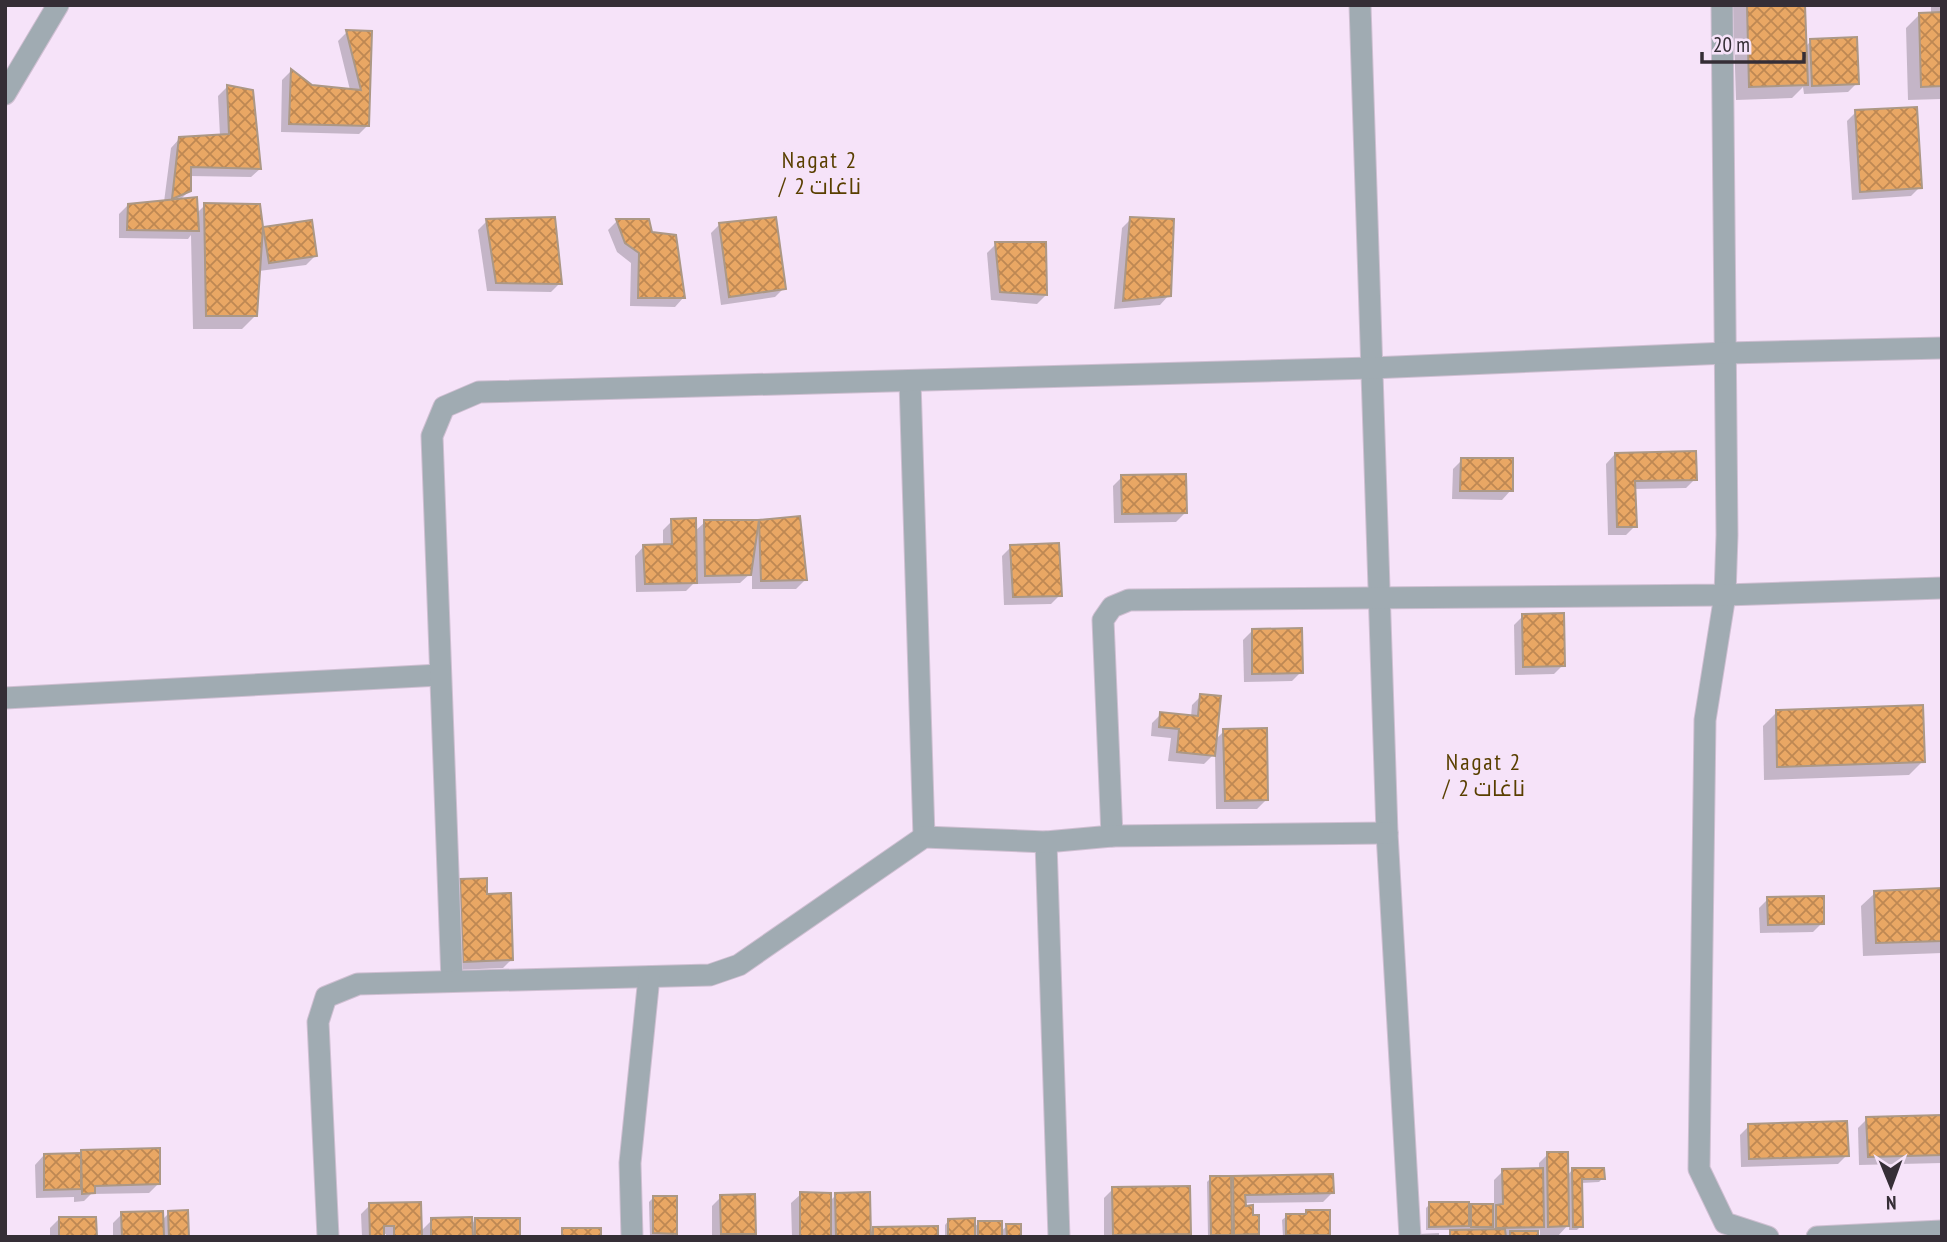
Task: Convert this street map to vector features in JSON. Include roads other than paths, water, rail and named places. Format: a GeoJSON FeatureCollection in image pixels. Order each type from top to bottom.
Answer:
{"type":"FeatureCollection","features":[{"type":"Feature","properties":{"kind":"street"},"geometry":{"type":"LineString","coordinates":[[5,94],[58,5]]}},
{"type":"Feature","properties":{"kind":"street"},"geometry":{"type":"LineString","coordinates":[[1360,5],[1387,833],[1410,1237]]}},
{"type":"Feature","properties":{"kind":"street"},"geometry":{"type":"LineString","coordinates":[[1722,5],[1727,353],[1725,595],[1705,720],[1699,1169],[1725,1223],[1768,1237]]}},
{"type":"Feature","properties":{"kind":"street"},"geometry":{"type":"LineString","coordinates":[[452,981],[432,436],[444,407],[479,392],[909,382],[1942,348]]}},
{"type":"Feature","properties":{"kind":"street"},"geometry":{"type":"LineString","coordinates":[[909,382],[924,837]]}},
{"type":"Feature","properties":{"kind":"street"},"geometry":{"type":"LineString","coordinates":[[1112,836],[1103,620],[1112,607],[1129,600],[1725,595],[1942,588]]}},
{"type":"Feature","properties":{"kind":"street"},"geometry":{"type":"LineString","coordinates":[[5,698],[440,675]]}},
{"type":"Feature","properties":{"kind":"street"},"geometry":{"type":"LineString","coordinates":[[328,1237],[318,1023],[326,997],[358,984],[710,975],[739,965],[924,837],[1046,842],[1112,836],[1387,833]]}},
{"type":"Feature","properties":{"kind":"street"},"geometry":{"type":"LineString","coordinates":[[1046,842],[1059,1237]]}},
{"type":"Feature","properties":{"kind":"street"},"geometry":{"type":"LineString","coordinates":[[632,1237],[630,1163],[649,977]]}},
{"type":"Feature","properties":{"kind":"street"},"geometry":{"type":"LineString","coordinates":[[1817,1237],[1942,1231]]}},
{"type":"Feature","properties":{"kind":"district","name":"Nagat 2 / ناغات 2"},"geometry":{"type":"Point","coordinates":[820,172]}},
{"type":"Feature","properties":{"kind":"district","name":"Nagat 2 / ناغات 2"},"geometry":{"type":"Point","coordinates":[1484,774]}}]}
